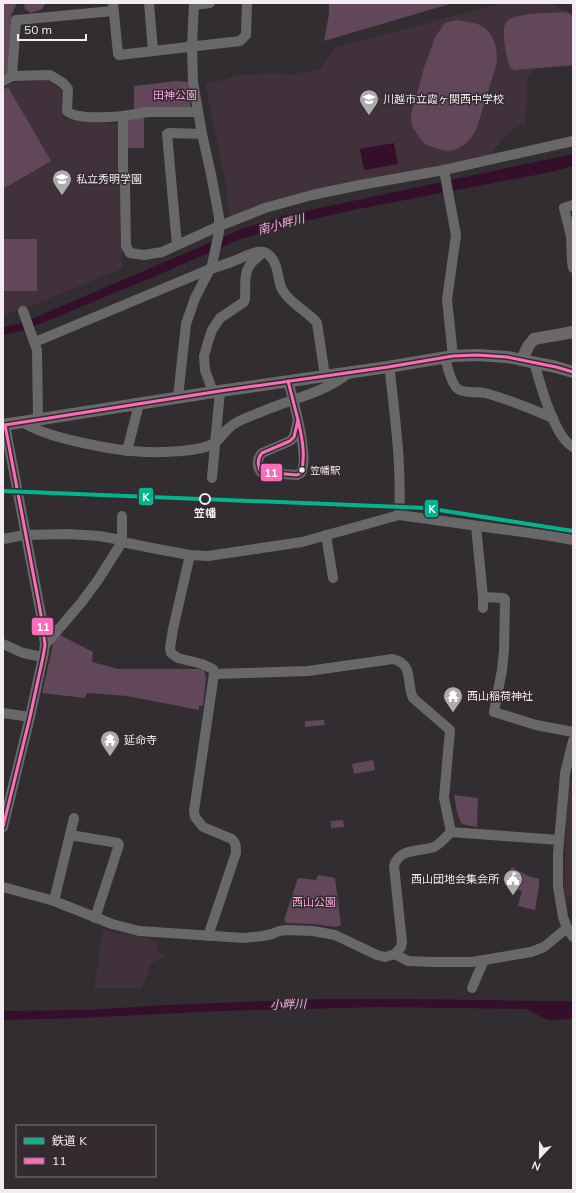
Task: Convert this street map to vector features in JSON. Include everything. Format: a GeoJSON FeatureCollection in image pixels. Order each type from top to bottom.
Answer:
{"type":"FeatureCollection","features":[{"type":"Feature","properties":{"kind":"main road"},"geometry":{"type":"LineString","coordinates":[[528,361],[529,345],[534,339],[573,332]]}},
{"type":"Feature","properties":{"kind":"main road"},"geometry":{"type":"LineString","coordinates":[[4,425],[216,391],[449,357],[494,356],[528,361],[573,372]]}},
{"type":"Feature","properties":{"kind":"street"},"geometry":{"type":"LineString","coordinates":[[149,3],[153,51]]}},
{"type":"Feature","properties":{"kind":"street"},"geometry":{"type":"LineString","coordinates":[[178,397],[186,324],[195,298],[211,267],[219,229],[219,216],[202,134],[192,72],[194,4],[210,3]]}},
{"type":"Feature","properties":{"kind":"street"},"geometry":{"type":"LineString","coordinates":[[198,112],[148,112],[105,118],[74,115],[69,113],[67,111],[68,89],[50,75],[7,79],[16,20],[113,7],[119,55],[240,41],[246,35],[247,3]]}},
{"type":"Feature","properties":{"kind":"street"},"geometry":{"type":"LineString","coordinates":[[123,116],[123,170],[125,185],[126,246],[130,252],[144,254],[162,252],[266,208],[312,195],[355,186],[444,172],[573,141]]}},
{"type":"Feature","properties":{"kind":"street"},"geometry":{"type":"LineString","coordinates":[[177,245],[167,134],[202,134]]}},
{"type":"Feature","properties":{"kind":"street"},"geometry":{"type":"LineString","coordinates":[[444,172],[456,235],[447,300],[449,357],[454,384],[458,389],[467,392],[485,393],[522,405],[552,418]]}},
{"type":"Feature","properties":{"kind":"street"},"geometry":{"type":"LineString","coordinates":[[573,205],[564,208],[571,236],[573,268]]}},
{"type":"Feature","properties":{"kind":"street"},"geometry":{"type":"LineString","coordinates":[[35,342],[211,267],[233,262],[257,251],[270,255],[275,265],[282,290],[317,323],[325,376]]}},
{"type":"Feature","properties":{"kind":"street"},"geometry":{"type":"LineString","coordinates":[[212,478],[215,443],[216,391],[205,370],[204,356],[212,330],[220,318],[244,302],[246,272],[251,263],[263,252]]}},
{"type":"Feature","properties":{"kind":"street"},"geometry":{"type":"LineString","coordinates":[[23,311],[37,350],[38,420]]}},
{"type":"Feature","properties":{"kind":"street"},"geometry":{"type":"LineString","coordinates":[[528,361],[552,418],[561,435],[570,446],[573,447]]}},
{"type":"Feature","properties":{"kind":"street"},"geometry":{"type":"LineString","coordinates":[[388,367],[390,372],[398,451],[399,515]]}},
{"type":"Feature","properties":{"kind":"street"},"geometry":{"type":"LineString","coordinates":[[22,422],[32,428],[52,436],[127,451],[158,453],[195,450],[215,443],[230,427],[263,411],[293,401],[337,382],[350,372]]}},
{"type":"Feature","properties":{"kind":"street"},"geometry":{"type":"LineString","coordinates":[[288,381],[298,420],[302,444],[303,468],[301,473],[297,474],[261,472],[258,467],[259,456],[262,453],[290,442],[294,437],[298,420]]}},
{"type":"Feature","properties":{"kind":"street"},"geometry":{"type":"LineString","coordinates":[[127,451],[139,404]]}},
{"type":"Feature","properties":{"kind":"street"},"geometry":{"type":"LineString","coordinates":[[3,827],[30,717],[45,645],[42,620],[4,425]]}},
{"type":"Feature","properties":{"kind":"street"},"geometry":{"type":"LineString","coordinates":[[3,540],[25,536],[68,534],[99,536],[190,555],[208,556],[302,542],[399,515],[573,540]]}},
{"type":"Feature","properties":{"kind":"street"},"geometry":{"type":"LineString","coordinates":[[45,645],[81,603],[98,580],[122,542],[122,516]]}},
{"type":"Feature","properties":{"kind":"street"},"geometry":{"type":"LineString","coordinates":[[476,526],[483,602],[503,598],[505,599],[504,657],[494,712],[536,725],[573,732]]}},
{"type":"Feature","properties":{"kind":"street"},"geometry":{"type":"LineString","coordinates":[[326,535],[333,578]]}},
{"type":"Feature","properties":{"kind":"street"},"geometry":{"type":"LineString","coordinates":[[190,555],[178,602],[170,648],[171,653],[178,658],[210,666],[213,669],[214,674],[194,818],[203,827],[232,839],[235,842],[236,853],[208,936]]}},
{"type":"Feature","properties":{"kind":"street"},"geometry":{"type":"LineString","coordinates":[[3,644],[23,653],[43,657]]}},
{"type":"Feature","properties":{"kind":"street"},"geometry":{"type":"LineString","coordinates":[[214,674],[308,671],[393,659],[399,661],[406,667],[409,675],[409,690],[413,698],[450,730],[444,798],[451,832]]}},
{"type":"Feature","properties":{"kind":"street"},"geometry":{"type":"LineString","coordinates":[[3,713],[30,717]]}},
{"type":"Feature","properties":{"kind":"street"},"geometry":{"type":"LineString","coordinates":[[573,741],[565,773],[559,840],[558,887],[562,911],[567,928],[573,937]]}},
{"type":"Feature","properties":{"kind":"street"},"geometry":{"type":"LineString","coordinates":[[54,901],[74,818]]}},
{"type":"Feature","properties":{"kind":"street"},"geometry":{"type":"LineString","coordinates":[[3,888],[54,901],[112,924],[139,931],[244,938],[263,936],[287,930],[321,932],[335,935],[385,957],[395,954],[401,948],[402,942],[394,866],[396,859],[403,854],[435,846],[451,832],[559,840]]}},
{"type":"Feature","properties":{"kind":"street"},"geometry":{"type":"LineString","coordinates":[[70,835],[118,843],[119,845],[95,918]]}},
{"type":"Feature","properties":{"kind":"street"},"geometry":{"type":"LineString","coordinates":[[395,954],[408,961],[472,962],[531,952],[544,947],[567,928]]}},
{"type":"Feature","properties":{"kind":"street"},"geometry":{"type":"LineString","coordinates":[[472,988],[484,960]]}},
{"type":"Feature","properties":{"kind":"shaded area","name":"川越市立霞ヶ関西中学校"},"geometry":{"type":"Polygon","coordinates":[[[503,3],[549,3],[573,14],[573,66],[535,69],[529,75],[527,80],[526,124],[516,127],[509,132],[490,155],[230,216],[225,181],[205,83],[224,80],[236,75],[281,73],[288,75],[320,69],[334,48],[503,3]]]}},
{"type":"Feature","properties":{"kind":"shaded area","name":"私立秀明学園"},"geometry":{"type":"Polygon","coordinates":[[[48,80],[65,93],[63,119],[119,124],[123,268],[3,316],[3,87],[12,82],[48,80]]]}},
{"type":"Feature","properties":{"kind":"shaded area"},"geometry":{"type":"Polygon","coordinates":[[[569,780],[573,781],[573,897],[565,897],[566,822],[569,780]]]}},
{"type":"Feature","properties":{"kind":"shaded area"},"geometry":{"type":"Polygon","coordinates":[[[103,930],[157,940],[157,953],[166,955],[162,959],[151,963],[142,988],[94,988],[103,930]]]}},
{"type":"Feature","properties":{"kind":"green space"},"geometry":{"type":"Polygon","coordinates":[[[3,3],[17,3],[11,16],[9,72],[3,75],[3,3]]]}},
{"type":"Feature","properties":{"kind":"green space"},"geometry":{"type":"Polygon","coordinates":[[[24,3],[48,3],[45,4],[42,9],[31,13],[25,9],[24,3]]]}},
{"type":"Feature","properties":{"kind":"green space"},"geometry":{"type":"Polygon","coordinates":[[[329,3],[453,3],[324,41],[329,14],[329,3]]]}},
{"type":"Feature","properties":{"kind":"green space"},"geometry":{"type":"Polygon","coordinates":[[[566,12],[573,16],[573,65],[514,70],[510,67],[505,50],[504,36],[507,21],[527,14],[566,12]]]}},
{"type":"Feature","properties":{"kind":"green space"},"geometry":{"type":"Polygon","coordinates":[[[457,20],[476,24],[486,29],[495,44],[497,61],[476,130],[464,145],[455,150],[446,151],[426,145],[412,126],[411,115],[424,68],[435,37],[445,23],[457,20]]]}},
{"type":"Feature","properties":{"kind":"green space","name":"田神公園"},"geometry":{"type":"Polygon","coordinates":[[[176,81],[188,82],[191,110],[134,111],[134,86],[176,81]]]}},
{"type":"Feature","properties":{"kind":"green space"},"geometry":{"type":"Polygon","coordinates":[[[8,87],[51,161],[3,189],[3,90],[8,87]]]}},
{"type":"Feature","properties":{"kind":"green space"},"geometry":{"type":"Polygon","coordinates":[[[144,115],[144,148],[126,148],[126,117],[144,115]]]}},
{"type":"Feature","properties":{"kind":"green space"},"geometry":{"type":"Polygon","coordinates":[[[3,239],[37,239],[37,291],[3,291],[3,239]]]}},
{"type":"Feature","properties":{"kind":"green space"},"geometry":{"type":"Polygon","coordinates":[[[60,635],[93,652],[92,662],[118,669],[202,669],[204,670],[206,677],[203,706],[199,706],[199,710],[127,696],[87,693],[85,698],[42,693],[54,640],[60,635]]]}},
{"type":"Feature","properties":{"kind":"green space"},"geometry":{"type":"Polygon","coordinates":[[[324,720],[325,725],[305,727],[305,721],[324,720]]]}},
{"type":"Feature","properties":{"kind":"green space"},"geometry":{"type":"Polygon","coordinates":[[[373,760],[375,770],[354,774],[352,764],[373,760]]]}},
{"type":"Feature","properties":{"kind":"green space"},"geometry":{"type":"Polygon","coordinates":[[[454,795],[478,798],[477,827],[461,823],[457,812],[454,795]]]}},
{"type":"Feature","properties":{"kind":"green space"},"geometry":{"type":"Polygon","coordinates":[[[343,820],[344,827],[331,828],[331,821],[343,820]]]}},
{"type":"Feature","properties":{"kind":"green space"},"geometry":{"type":"Polygon","coordinates":[[[512,867],[528,876],[539,879],[535,910],[518,906],[522,891],[505,885],[512,867]]]}},
{"type":"Feature","properties":{"kind":"green space","name":"西山公園"},"geometry":{"type":"Polygon","coordinates":[[[318,875],[335,878],[341,925],[336,927],[287,923],[284,920],[298,878],[316,880],[318,875]]]}},
{"type":"Feature","properties":{"kind":"water"},"geometry":{"type":"Polygon","coordinates":[[[394,143],[398,164],[364,170],[360,149],[394,143]]]}},
{"type":"Feature","properties":{"kind":"water","name":"南小畔川"},"geometry":{"type":"Polygon","coordinates":[[[573,154],[573,166],[551,172],[353,210],[243,238],[25,330],[3,335],[3,327],[18,324],[36,317],[242,229],[287,215],[573,154]]]}},
{"type":"Feature","properties":{"kind":"water","name":"小畔川"},"geometry":{"type":"Polygon","coordinates":[[[321,999],[573,1001],[573,1019],[548,1020],[525,1009],[379,1007],[220,1011],[3,1020],[3,1011],[89,1010],[166,1005],[321,999]]]}},
{"type":"Feature","properties":{"kind":"rail line","name":"K"},"geometry":{"type":"LineString","coordinates":[[3,491],[426,508],[573,531]]}},
{"type":"Feature","properties":{"kind":"transit line","name":"11"},"geometry":{"type":"LineString","coordinates":[[5,425],[453,356],[477,355],[507,357],[573,372]]}},
{"type":"Feature","properties":{"kind":"transit line","name":"11"},"geometry":{"type":"LineString","coordinates":[[288,381],[298,420]]}},
{"type":"Feature","properties":{"kind":"transit line","name":"11"},"geometry":{"type":"LineString","coordinates":[[298,420],[303,453],[301,473],[297,475],[261,472],[258,462],[260,455],[290,441],[294,437],[298,420]]}},
{"type":"Feature","properties":{"kind":"transit line","name":"11"},"geometry":{"type":"LineString","coordinates":[[3,827],[30,717],[45,645],[42,620],[5,425]]}},
{"type":"Feature","properties":{"kind":"place","name":"川越市立霞ヶ関西中学校"},"geometry":{"type":"Point","coordinates":[369,116]}},
{"type":"Feature","properties":{"kind":"place","name":"私立秀明学園"},"geometry":{"type":"Point","coordinates":[62,196]}},
{"type":"Feature","properties":{"kind":"place","name":"笠幡駅"},"geometry":{"type":"Point","coordinates":[302,470]}},
{"type":"Feature","properties":{"kind":"place","name":"笠幡"},"geometry":{"type":"Point","coordinates":[205,499]}},
{"type":"Feature","properties":{"kind":"place","name":"西山稲荷神社"},"geometry":{"type":"Point","coordinates":[453,713]}},
{"type":"Feature","properties":{"kind":"place","name":"延命寺"},"geometry":{"type":"Point","coordinates":[110,757]}},
{"type":"Feature","properties":{"kind":"place","name":"西山団地会集会所"},"geometry":{"type":"Point","coordinates":[513,896]}}]}
